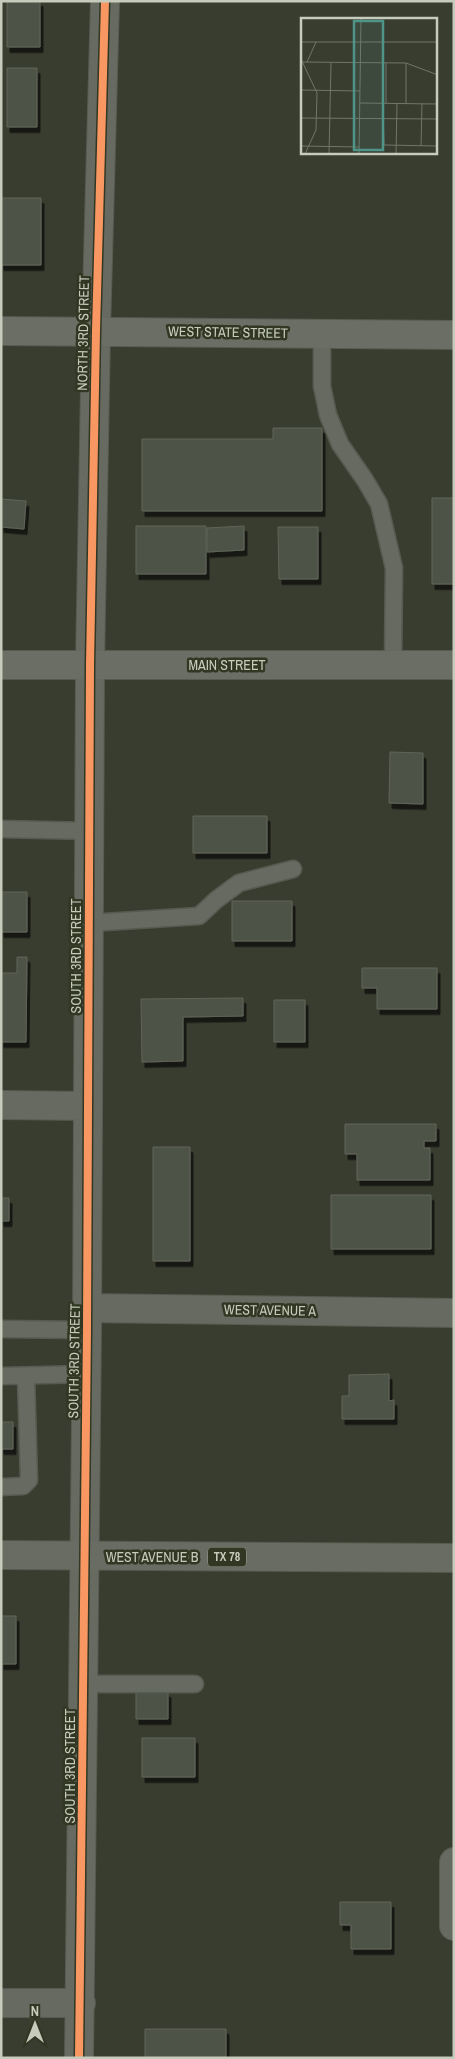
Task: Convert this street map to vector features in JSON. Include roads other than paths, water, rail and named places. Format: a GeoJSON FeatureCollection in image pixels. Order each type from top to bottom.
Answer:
{"type":"FeatureCollection","features":[{"type":"Feature","properties":{"kind":"main road","name":"WEST AVENUE B"},"geometry":{"type":"LineString","coordinates":[[1,1555],[454,1558]]}},
{"type":"Feature","properties":{"kind":"street","name":"NORTH 3RD STREET"},"geometry":{"type":"LineString","coordinates":[[90,665],[96,331],[105,1]]}},
{"type":"Feature","properties":{"kind":"street","name":"WEST STATE STREET"},"geometry":{"type":"LineString","coordinates":[[1,331],[454,335]]}},
{"type":"Feature","properties":{"kind":"street","name":"MAIN STREET"},"geometry":{"type":"LineString","coordinates":[[1,665],[454,665]]}},
{"type":"Feature","properties":{"kind":"street","name":"SOUTH 3RD STREET"},"geometry":{"type":"LineString","coordinates":[[79,2058],[87,1319],[90,665]]}},
{"type":"Feature","properties":{"kind":"street"},"geometry":{"type":"LineString","coordinates":[[1,1105],[88,1106]]}},
{"type":"Feature","properties":{"kind":"street","name":"WEST AVENUE A"},"geometry":{"type":"LineString","coordinates":[[87,1319],[454,1313]]}},
{"type":"Feature","properties":{"kind":"street"},"geometry":{"type":"LineString","coordinates":[[454,1862],[454,1926]]}},
{"type":"Feature","properties":{"kind":"street"},"geometry":{"type":"LineString","coordinates":[[1,2003],[81,2003]]}},
{"type":"Feature","properties":{"kind":"lane"},"geometry":{"type":"LineString","coordinates":[[322,334],[322,386],[328,415],[340,444],[379,504],[394,568],[393,665]]}},
{"type":"Feature","properties":{"kind":"lane"},"geometry":{"type":"LineString","coordinates":[[1,829],[90,830]]}},
{"type":"Feature","properties":{"kind":"lane"},"geometry":{"type":"LineString","coordinates":[[89,923],[200,916],[216,900],[239,883],[293,869]]}},
{"type":"Feature","properties":{"kind":"lane"},"geometry":{"type":"LineString","coordinates":[[1,1329],[87,1319]]}},
{"type":"Feature","properties":{"kind":"lane"},"geometry":{"type":"LineString","coordinates":[[1,1376],[86,1374]]}},
{"type":"Feature","properties":{"kind":"lane"},"geometry":{"type":"LineString","coordinates":[[1,1487],[23,1486],[29,1480],[26,1376]]}},
{"type":"Feature","properties":{"kind":"lane"},"geometry":{"type":"LineString","coordinates":[[83,1684],[195,1684]]}}]}
